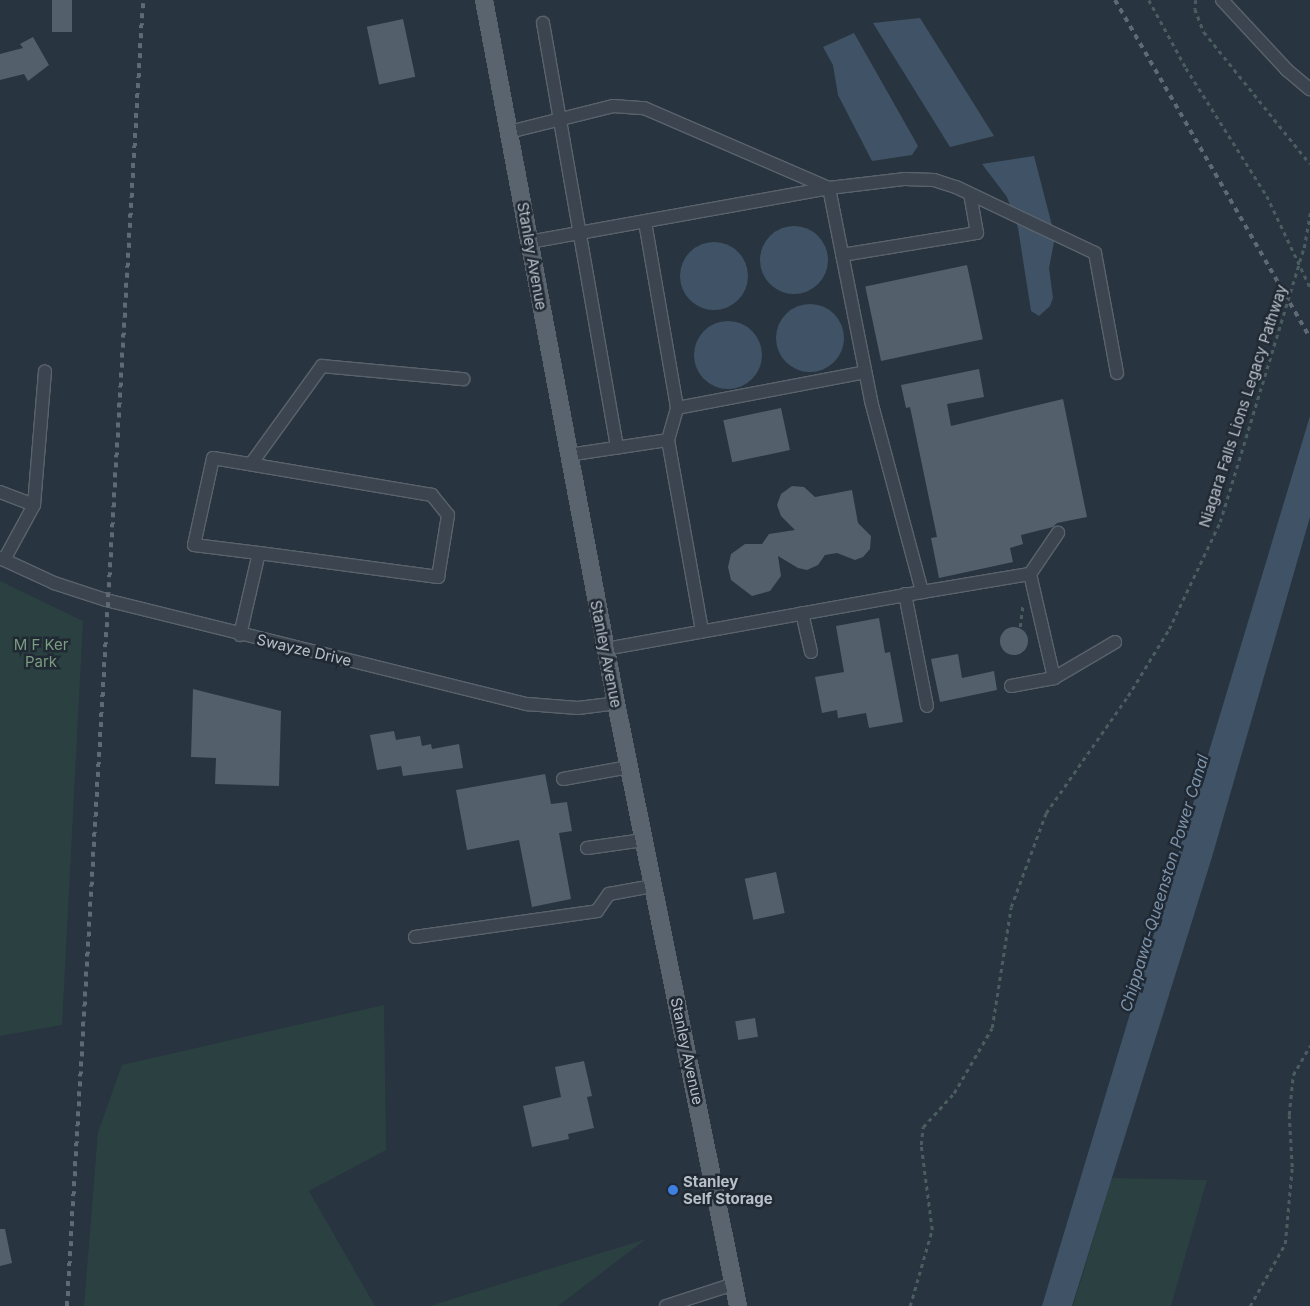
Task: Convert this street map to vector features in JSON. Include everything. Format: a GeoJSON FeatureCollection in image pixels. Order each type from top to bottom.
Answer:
{"type":"FeatureCollection","features":[{"type":"Feature","properties":{"kind":"main road","name":"Stanley Avenue"},"geometry":{"type":"LineString","coordinates":[[484,0],[616,703],[738,1306]]}},
{"type":"Feature","properties":{"kind":"street"},"geometry":{"type":"LineString","coordinates":[[1222,0],[1287,70],[1310,89]]}},
{"type":"Feature","properties":{"kind":"street"},"geometry":{"type":"LineString","coordinates":[[543,23],[617,448]]}},
{"type":"Feature","properties":{"kind":"street"},"geometry":{"type":"LineString","coordinates":[[509,132],[613,106],[644,108],[829,188]]}},
{"type":"Feature","properties":{"kind":"street"},"geometry":{"type":"LineString","coordinates":[[530,242],[829,188],[905,179],[934,180],[1095,253],[1116,373]]}},
{"type":"Feature","properties":{"kind":"street"},"geometry":{"type":"LineString","coordinates":[[829,188],[866,372],[922,592]]}},
{"type":"Feature","properties":{"kind":"street"},"geometry":{"type":"LineString","coordinates":[[842,255],[977,233],[970,195]]}},
{"type":"Feature","properties":{"kind":"street"},"geometry":{"type":"LineString","coordinates":[[645,222],[677,408],[668,440],[702,631]]}},
{"type":"Feature","properties":{"kind":"street"},"geometry":{"type":"LineString","coordinates":[[251,464],[322,366],[463,379]]}},
{"type":"Feature","properties":{"kind":"street"},"geometry":{"type":"LineString","coordinates":[[2,559],[34,506],[44,370]]}},
{"type":"Feature","properties":{"kind":"street"},"geometry":{"type":"LineString","coordinates":[[677,408],[866,372]]}},
{"type":"Feature","properties":{"kind":"street"},"geometry":{"type":"LineString","coordinates":[[568,455],[668,440]]}},
{"type":"Feature","properties":{"kind":"street"},"geometry":{"type":"LineString","coordinates":[[213,458],[432,495],[448,515],[438,577],[259,553],[194,545],[213,458]]}},
{"type":"Feature","properties":{"kind":"street"},"geometry":{"type":"LineString","coordinates":[[0,492],[34,506]]}},
{"type":"Feature","properties":{"kind":"street"},"geometry":{"type":"LineString","coordinates":[[606,649],[905,594],[1030,574],[1058,533]]}},
{"type":"Feature","properties":{"kind":"street"},"geometry":{"type":"LineString","coordinates":[[240,635],[259,553]]}},
{"type":"Feature","properties":{"kind":"street","name":"Swayze Drive"},"geometry":{"type":"LineString","coordinates":[[2,559],[54,583],[106,600],[240,635],[528,704],[578,708],[616,703]]}},
{"type":"Feature","properties":{"kind":"street"},"geometry":{"type":"LineString","coordinates":[[1030,574],[1054,678]]}},
{"type":"Feature","properties":{"kind":"street"},"geometry":{"type":"LineString","coordinates":[[905,594],[927,706]]}},
{"type":"Feature","properties":{"kind":"street"},"geometry":{"type":"LineString","coordinates":[[802,613],[811,652]]}},
{"type":"Feature","properties":{"kind":"street"},"geometry":{"type":"LineString","coordinates":[[1011,686],[1054,678],[1115,642]]}},
{"type":"Feature","properties":{"kind":"street"},"geometry":{"type":"LineString","coordinates":[[563,779],[629,767]]}},
{"type":"Feature","properties":{"kind":"street"},"geometry":{"type":"LineString","coordinates":[[587,848],[643,840]]}},
{"type":"Feature","properties":{"kind":"street"},"geometry":{"type":"LineString","coordinates":[[415,937],[597,911],[609,894],[653,886]]}},
{"type":"Feature","properties":{"kind":"street"},"geometry":{"type":"LineString","coordinates":[[666,1306],[681,1303],[734,1284]]}},
{"type":"Feature","properties":{"kind":"path"},"geometry":{"type":"LineString","coordinates":[[1149,0],[1186,68],[1267,196],[1310,287]]}},
{"type":"Feature","properties":{"kind":"path"},"geometry":{"type":"LineString","coordinates":[[1196,0],[1194,9],[1204,32],[1309,163],[1310,169]]}},
{"type":"Feature","properties":{"kind":"path","name":"Niagara Falls Lions Legacy Pathway"},"geometry":{"type":"LineString","coordinates":[[910,1306],[929,1243],[932,1216],[921,1145],[923,1127],[954,1093],[992,1028],[1011,907],[1046,814],[1128,696],[1169,629],[1220,522],[1304,248],[1310,214]]}},
{"type":"Feature","properties":{"kind":"path"},"geometry":{"type":"LineString","coordinates":[[1250,1306],[1285,1244],[1292,1167],[1289,1115],[1293,1075],[1310,1046]]}},
{"type":"Feature","properties":{"kind":"green space","name":"M F Ker Park"},"geometry":{"type":"Polygon","coordinates":[[[0,581],[83,621],[62,1025],[0,1036],[0,581]]]}},
{"type":"Feature","properties":{"kind":"green space"},"geometry":{"type":"Polygon","coordinates":[[[384,1005],[386,1150],[309,1191],[375,1306],[84,1306],[98,1132],[122,1065],[384,1005]]]}},
{"type":"Feature","properties":{"kind":"green space"},"geometry":{"type":"Polygon","coordinates":[[[1112,1178],[1207,1180],[1171,1306],[1073,1306],[1112,1178]]]}},
{"type":"Feature","properties":{"kind":"green space"},"geometry":{"type":"Polygon","coordinates":[[[646,1239],[558,1306],[430,1306],[646,1239]]]}},
{"type":"Feature","properties":{"kind":"water"},"geometry":{"type":"Polygon","coordinates":[[[920,18],[994,136],[950,147],[873,23],[920,18]]]}},
{"type":"Feature","properties":{"kind":"water"},"geometry":{"type":"Polygon","coordinates":[[[854,33],[918,146],[912,155],[872,161],[838,95],[833,65],[823,47],[854,33]]]}},
{"type":"Feature","properties":{"kind":"water"},"geometry":{"type":"Polygon","coordinates":[[[1034,156],[1055,237],[1049,268],[1053,298],[1050,306],[1039,316],[1031,311],[1018,228],[1007,197],[982,164],[1034,156]]]}},
{"type":"Feature","properties":{"kind":"water"},"geometry":{"type":"Polygon","coordinates":[[[801,226],[813,232],[822,241],[828,253],[826,273],[818,284],[801,294],[787,294],[770,284],[762,273],[760,253],[770,236],[781,228],[801,226]]]}},
{"type":"Feature","properties":{"kind":"water"},"geometry":{"type":"Polygon","coordinates":[[[707,242],[721,242],[733,247],[743,257],[748,269],[748,283],[743,295],[733,305],[721,310],[707,310],[695,305],[685,295],[680,283],[680,269],[685,257],[695,247],[707,242]]]}},
{"type":"Feature","properties":{"kind":"water"},"geometry":{"type":"Polygon","coordinates":[[[803,304],[817,304],[829,309],[839,319],[844,331],[844,345],[839,357],[829,367],[817,372],[803,372],[791,367],[781,357],[776,345],[776,331],[781,319],[791,309],[803,304]]]}},
{"type":"Feature","properties":{"kind":"water"},"geometry":{"type":"Polygon","coordinates":[[[721,321],[735,321],[747,326],[757,336],[762,348],[762,362],[757,374],[747,384],[735,389],[721,389],[709,384],[699,374],[694,362],[694,348],[699,336],[709,326],[721,321]]]}},
{"type":"Feature","properties":{"kind":"water","name":"Chippawa-Queenston Power Canal"},"geometry":{"type":"Polygon","coordinates":[[[1310,416],[1310,517],[1212,857],[1072,1306],[1042,1306],[1310,416]]]}},
{"type":"Feature","properties":{"kind":"building"},"geometry":{"type":"Polygon","coordinates":[[[52,0],[72,0],[72,32],[52,32],[52,0]]]}},
{"type":"Feature","properties":{"kind":"building"},"geometry":{"type":"Polygon","coordinates":[[[403,19],[415,77],[379,84],[367,27],[403,19]]]}},
{"type":"Feature","properties":{"kind":"building"},"geometry":{"type":"Polygon","coordinates":[[[33,37],[49,65],[28,81],[24,74],[0,80],[0,54],[23,48],[20,44],[33,37]]]}},
{"type":"Feature","properties":{"kind":"building"},"geometry":{"type":"Polygon","coordinates":[[[967,265],[983,339],[881,361],[865,287],[967,265]]]}},
{"type":"Feature","properties":{"kind":"building"},"geometry":{"type":"Polygon","coordinates":[[[979,369],[984,397],[947,404],[951,426],[1063,399],[1087,517],[1057,523],[1053,527],[1021,535],[1023,544],[1010,548],[1013,562],[939,578],[931,538],[937,537],[910,407],[906,408],[901,385],[979,369]]]}},
{"type":"Feature","properties":{"kind":"building"},"geometry":{"type":"Polygon","coordinates":[[[781,408],[790,450],[732,462],[723,420],[781,408]]]}},
{"type":"Feature","properties":{"kind":"building"},"geometry":{"type":"Polygon","coordinates":[[[792,486],[804,487],[815,497],[852,490],[858,523],[871,536],[870,549],[863,557],[855,560],[837,553],[825,555],[818,565],[807,570],[798,568],[778,556],[781,576],[770,591],[752,596],[731,580],[728,567],[731,554],[745,544],[762,544],[769,534],[795,530],[781,516],[777,505],[781,494],[792,486]]]}},
{"type":"Feature","properties":{"kind":"building"},"geometry":{"type":"Polygon","coordinates":[[[879,618],[885,653],[890,652],[903,722],[869,728],[866,713],[838,718],[837,710],[822,713],[815,677],[844,672],[836,626],[879,618]]]}},
{"type":"Feature","properties":{"kind":"building"},"geometry":{"type":"Polygon","coordinates":[[[1014,627],[1024,631],[1028,641],[1024,651],[1014,655],[1004,651],[1000,641],[1004,631],[1014,627]]]}},
{"type":"Feature","properties":{"kind":"building"},"geometry":{"type":"Polygon","coordinates":[[[958,654],[962,678],[994,671],[997,690],[940,702],[931,659],[958,654]]]}},
{"type":"Feature","properties":{"kind":"building"},"geometry":{"type":"Polygon","coordinates":[[[193,689],[281,711],[279,786],[215,784],[216,758],[191,757],[193,689]]]}},
{"type":"Feature","properties":{"kind":"building"},"geometry":{"type":"Polygon","coordinates":[[[394,731],[396,740],[420,736],[422,746],[431,744],[432,749],[459,744],[463,768],[403,776],[401,766],[377,770],[370,735],[394,731]]]}},
{"type":"Feature","properties":{"kind":"building"},"geometry":{"type":"Polygon","coordinates":[[[545,774],[551,804],[567,802],[572,831],[559,833],[571,899],[532,907],[519,840],[467,850],[456,790],[545,774]]]}},
{"type":"Feature","properties":{"kind":"building"},"geometry":{"type":"Polygon","coordinates":[[[776,872],[785,913],[753,920],[745,879],[776,872]]]}},
{"type":"Feature","properties":{"kind":"building"},"geometry":{"type":"Polygon","coordinates":[[[755,1018],[758,1037],[738,1040],[735,1021],[755,1018]]]}},
{"type":"Feature","properties":{"kind":"building"},"geometry":{"type":"Polygon","coordinates":[[[584,1061],[592,1096],[587,1097],[594,1128],[568,1134],[569,1139],[532,1147],[523,1106],[561,1097],[555,1067],[584,1061]]]}},
{"type":"Feature","properties":{"kind":"building"},"geometry":{"type":"Polygon","coordinates":[[[0,1229],[5,1229],[12,1263],[0,1266],[0,1229]]]}},
{"type":"Feature","properties":{"kind":"railway"},"geometry":{"type":"LineString","coordinates":[[67,1306],[143,0]]}},
{"type":"Feature","properties":{"kind":"railway"},"geometry":{"type":"LineString","coordinates":[[1115,0],[1310,338]]}},
{"type":"Feature","properties":{"kind":"place","name":"Stanley Self Storage"},"geometry":{"type":"Point","coordinates":[673,1190]}}]}
